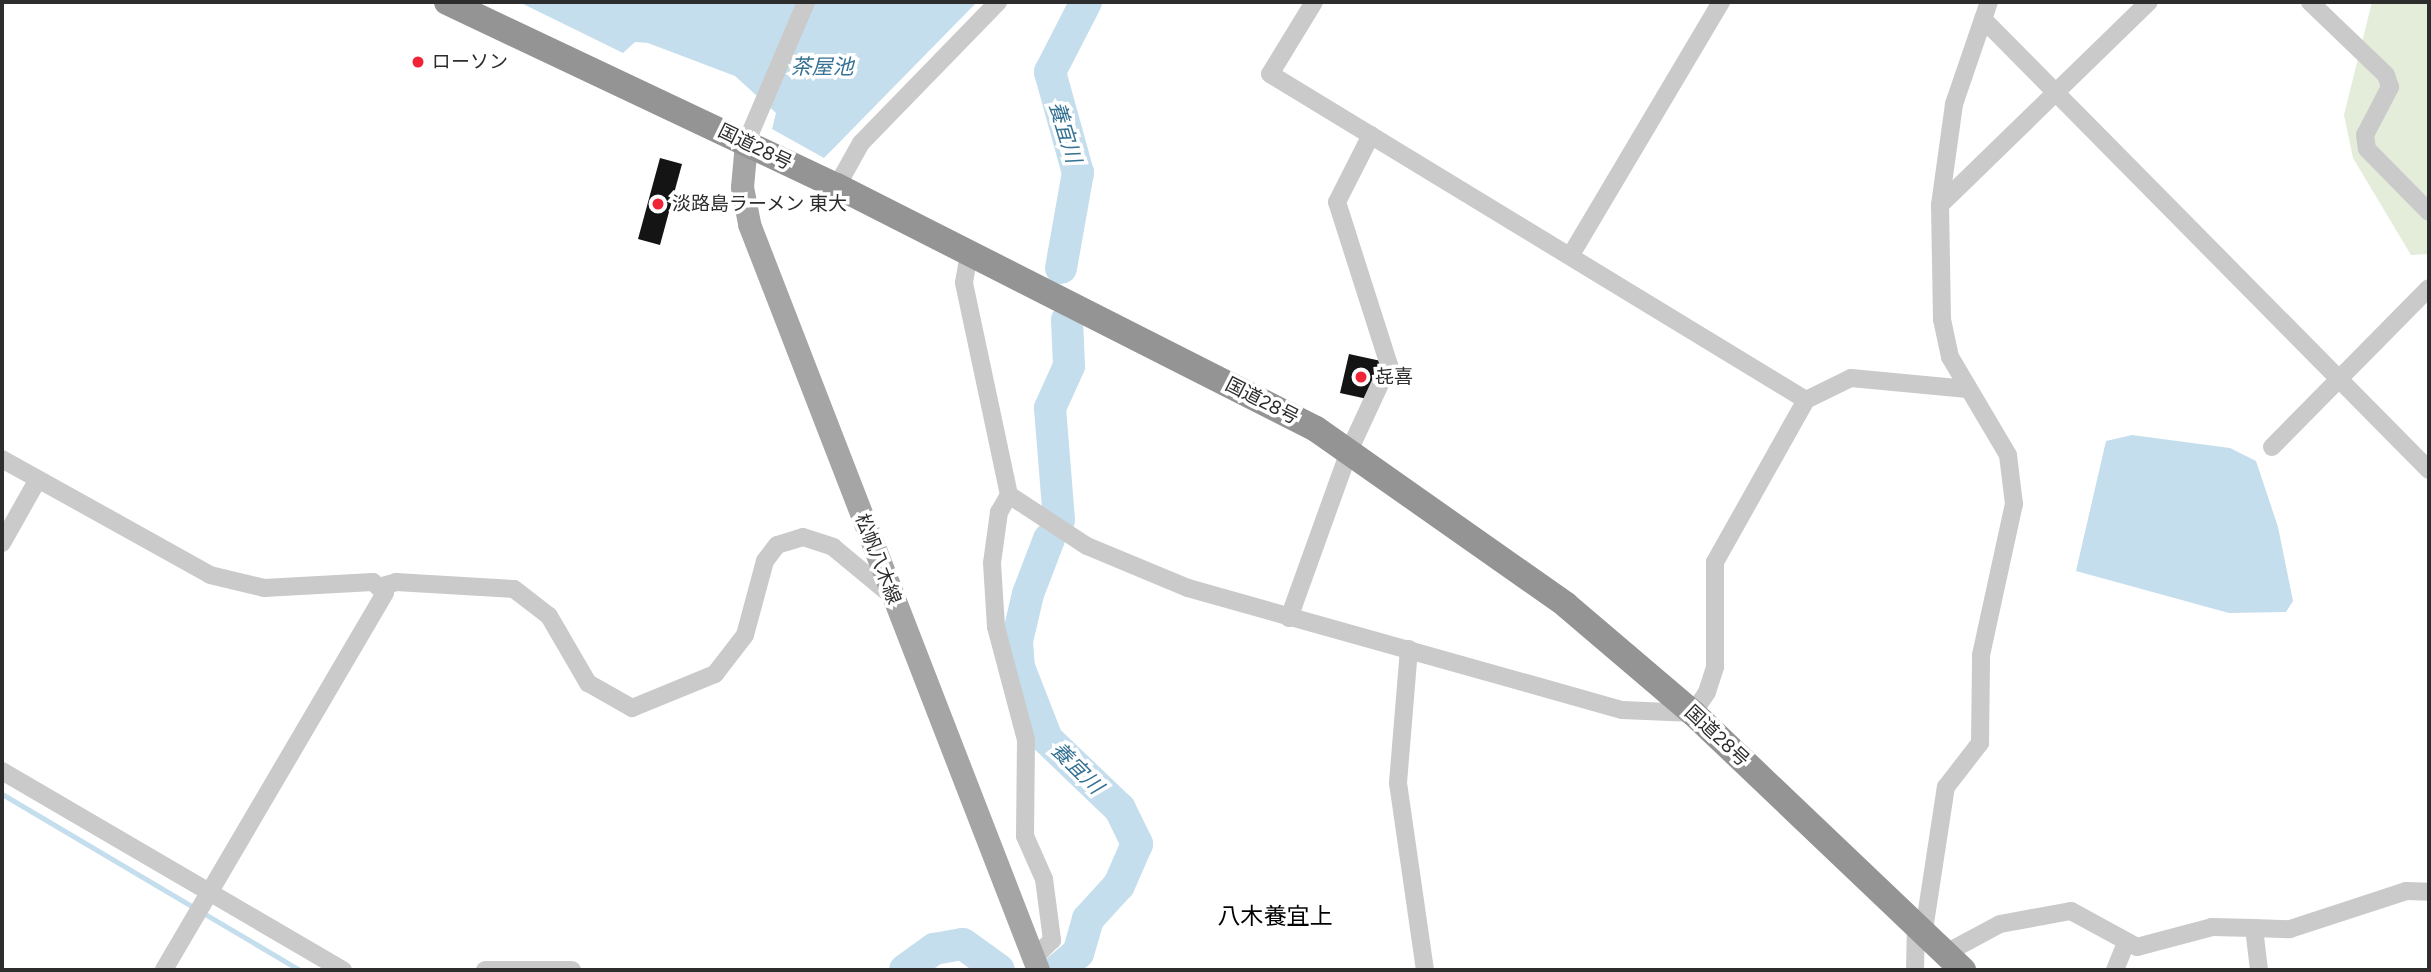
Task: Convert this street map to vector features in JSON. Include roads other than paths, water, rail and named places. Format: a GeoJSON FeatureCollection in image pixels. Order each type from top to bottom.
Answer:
{"type":"FeatureCollection","features":[{"type":"Feature","properties":{"kind":"highway","name":"国道28号"},"geometry":{"type":"LineString","coordinates":[[447,2],[837,187],[1317,429],[1566,606],[1693,713],[1920,925],[1955,962]]}},
{"type":"Feature","properties":{"kind":"main road","name":"松帆八木線"},"geometry":{"type":"LineString","coordinates":[[746,143],[742,187],[749,223],[1035,964]]}},
{"type":"Feature","properties":{"kind":"street"},"geometry":{"type":"LineString","coordinates":[[746,143],[806,2]]}},
{"type":"Feature","properties":{"kind":"street"},"geometry":{"type":"LineString","coordinates":[[837,187],[861,143],[998,2]]}},
{"type":"Feature","properties":{"kind":"street"},"geometry":{"type":"LineString","coordinates":[[1314,2],[1270,74],[1572,253],[1806,400]]}},
{"type":"Feature","properties":{"kind":"street"},"geometry":{"type":"LineString","coordinates":[[1572,253],[1721,2]]}},
{"type":"Feature","properties":{"kind":"street"},"geometry":{"type":"LineString","coordinates":[[1940,205],[2149,2]]}},
{"type":"Feature","properties":{"kind":"street"},"geometry":{"type":"LineString","coordinates":[[2310,2],[2386,75],[2390,87],[2365,135],[2367,149],[2429,212]]}},
{"type":"Feature","properties":{"kind":"street"},"geometry":{"type":"LineString","coordinates":[[1986,10],[2057,92],[2429,470]]}},
{"type":"Feature","properties":{"kind":"street"},"geometry":{"type":"LineString","coordinates":[[1916,970],[1920,925],[1946,788],[1980,743],[1981,654],[2014,504],[2008,455],[1950,357],[1942,319],[1940,205],[1954,104],[1986,10]]}},
{"type":"Feature","properties":{"kind":"street"},"geometry":{"type":"LineString","coordinates":[[1289,618],[1349,451],[1389,365],[1337,202],[1371,135]]}},
{"type":"Feature","properties":{"kind":"street"},"geometry":{"type":"LineString","coordinates":[[969,254],[964,283],[1009,495],[999,512],[992,563],[996,626],[1026,740],[1025,836],[1044,879],[1052,940],[1035,964]]}},
{"type":"Feature","properties":{"kind":"street"},"geometry":{"type":"LineString","coordinates":[[2272,447],[2429,288]]}},
{"type":"Feature","properties":{"kind":"street"},"geometry":{"type":"LineString","coordinates":[[1009,495],[1087,546],[1188,588],[1622,710],[1693,713],[1715,667],[1715,562],[1806,400],[1850,379],[1967,389]]}},
{"type":"Feature","properties":{"kind":"street"},"geometry":{"type":"LineString","coordinates":[[2,459],[210,575],[264,588],[373,582],[385,593],[164,970]]}},
{"type":"Feature","properties":{"kind":"street"},"geometry":{"type":"LineString","coordinates":[[2,543],[38,479]]}},
{"type":"Feature","properties":{"kind":"street"},"geometry":{"type":"LineString","coordinates":[[379,587],[396,582],[514,589],[549,616],[588,683],[632,708],[715,674],[745,635],[765,561],[777,545],[803,537],[833,547],[892,596]]}},
{"type":"Feature","properties":{"kind":"street"},"geometry":{"type":"LineString","coordinates":[[1409,649],[1398,783],[1425,970]]}},
{"type":"Feature","properties":{"kind":"street"},"geometry":{"type":"LineString","coordinates":[[2,771],[206,896],[343,970]]}},
{"type":"Feature","properties":{"kind":"street"},"geometry":{"type":"LineString","coordinates":[[1955,962],[2000,924],[2071,911],[2137,947],[2213,927],[2290,929],[2406,891],[2429,892]]}},
{"type":"Feature","properties":{"kind":"street"},"geometry":{"type":"LineString","coordinates":[[2254,928],[2259,970]]}},
{"type":"Feature","properties":{"kind":"street"},"geometry":{"type":"LineString","coordinates":[[2115,970],[2126,943]]}},
{"type":"Feature","properties":{"kind":"street"},"geometry":{"type":"LineString","coordinates":[[485,970],[572,970]]}},
{"type":"Feature","properties":{"kind":"water","name":"茶屋池"},"geometry":{"type":"Polygon","coordinates":[[[519,2],[977,2],[824,158],[772,129],[776,113],[735,76],[648,43],[635,42],[623,53],[519,2]]]}},
{"type":"Feature","properties":{"kind":"water"},"geometry":{"type":"Polygon","coordinates":[[[2132,435],[2230,448],[2256,461],[2278,527],[2293,601],[2286,612],[2229,613],[2076,571],[2106,441],[2132,435]]]}},
{"type":"Feature","properties":{"kind":"waterway","name":"養宜川"},"geometry":{"type":"LineString","coordinates":[[1061,268],[1078,173],[1050,72],[1086,2]]}},
{"type":"Feature","properties":{"kind":"waterway","name":"養宜川"},"geometry":{"type":"LineString","coordinates":[[1059,520],[1050,408],[1069,366],[1067,320]]}},
{"type":"Feature","properties":{"kind":"waterway","name":"養宜川"},"geometry":{"type":"LineString","coordinates":[[1049,539],[1028,594],[1017,641],[1019,667],[1047,739],[1120,809],[1137,844],[1119,885],[1088,919],[1078,953],[1058,970]]}},
{"type":"Feature","properties":{"kind":"waterway"},"geometry":{"type":"LineString","coordinates":[[2,794],[300,970]]}},
{"type":"Feature","properties":{"kind":"waterway","name":"養宜川"},"geometry":{"type":"LineString","coordinates":[[905,970],[934,949],[963,944],[999,970]]}},
{"type":"Feature","properties":{"kind":"place","name":"ローソン"},"geometry":{"type":"Point","coordinates":[418,62]}},
{"type":"Feature","properties":{"kind":"place","name":"淡路島ラーメン 東大"},"geometry":{"type":"Point","coordinates":[658,204]}},
{"type":"Feature","properties":{"kind":"place","name":"㐂喜"},"geometry":{"type":"Point","coordinates":[1361,377]}},
{"type":"Feature","properties":{"kind":"district","name":"八木養宜上"},"geometry":{"type":"Point","coordinates":[1275,916]}}]}
